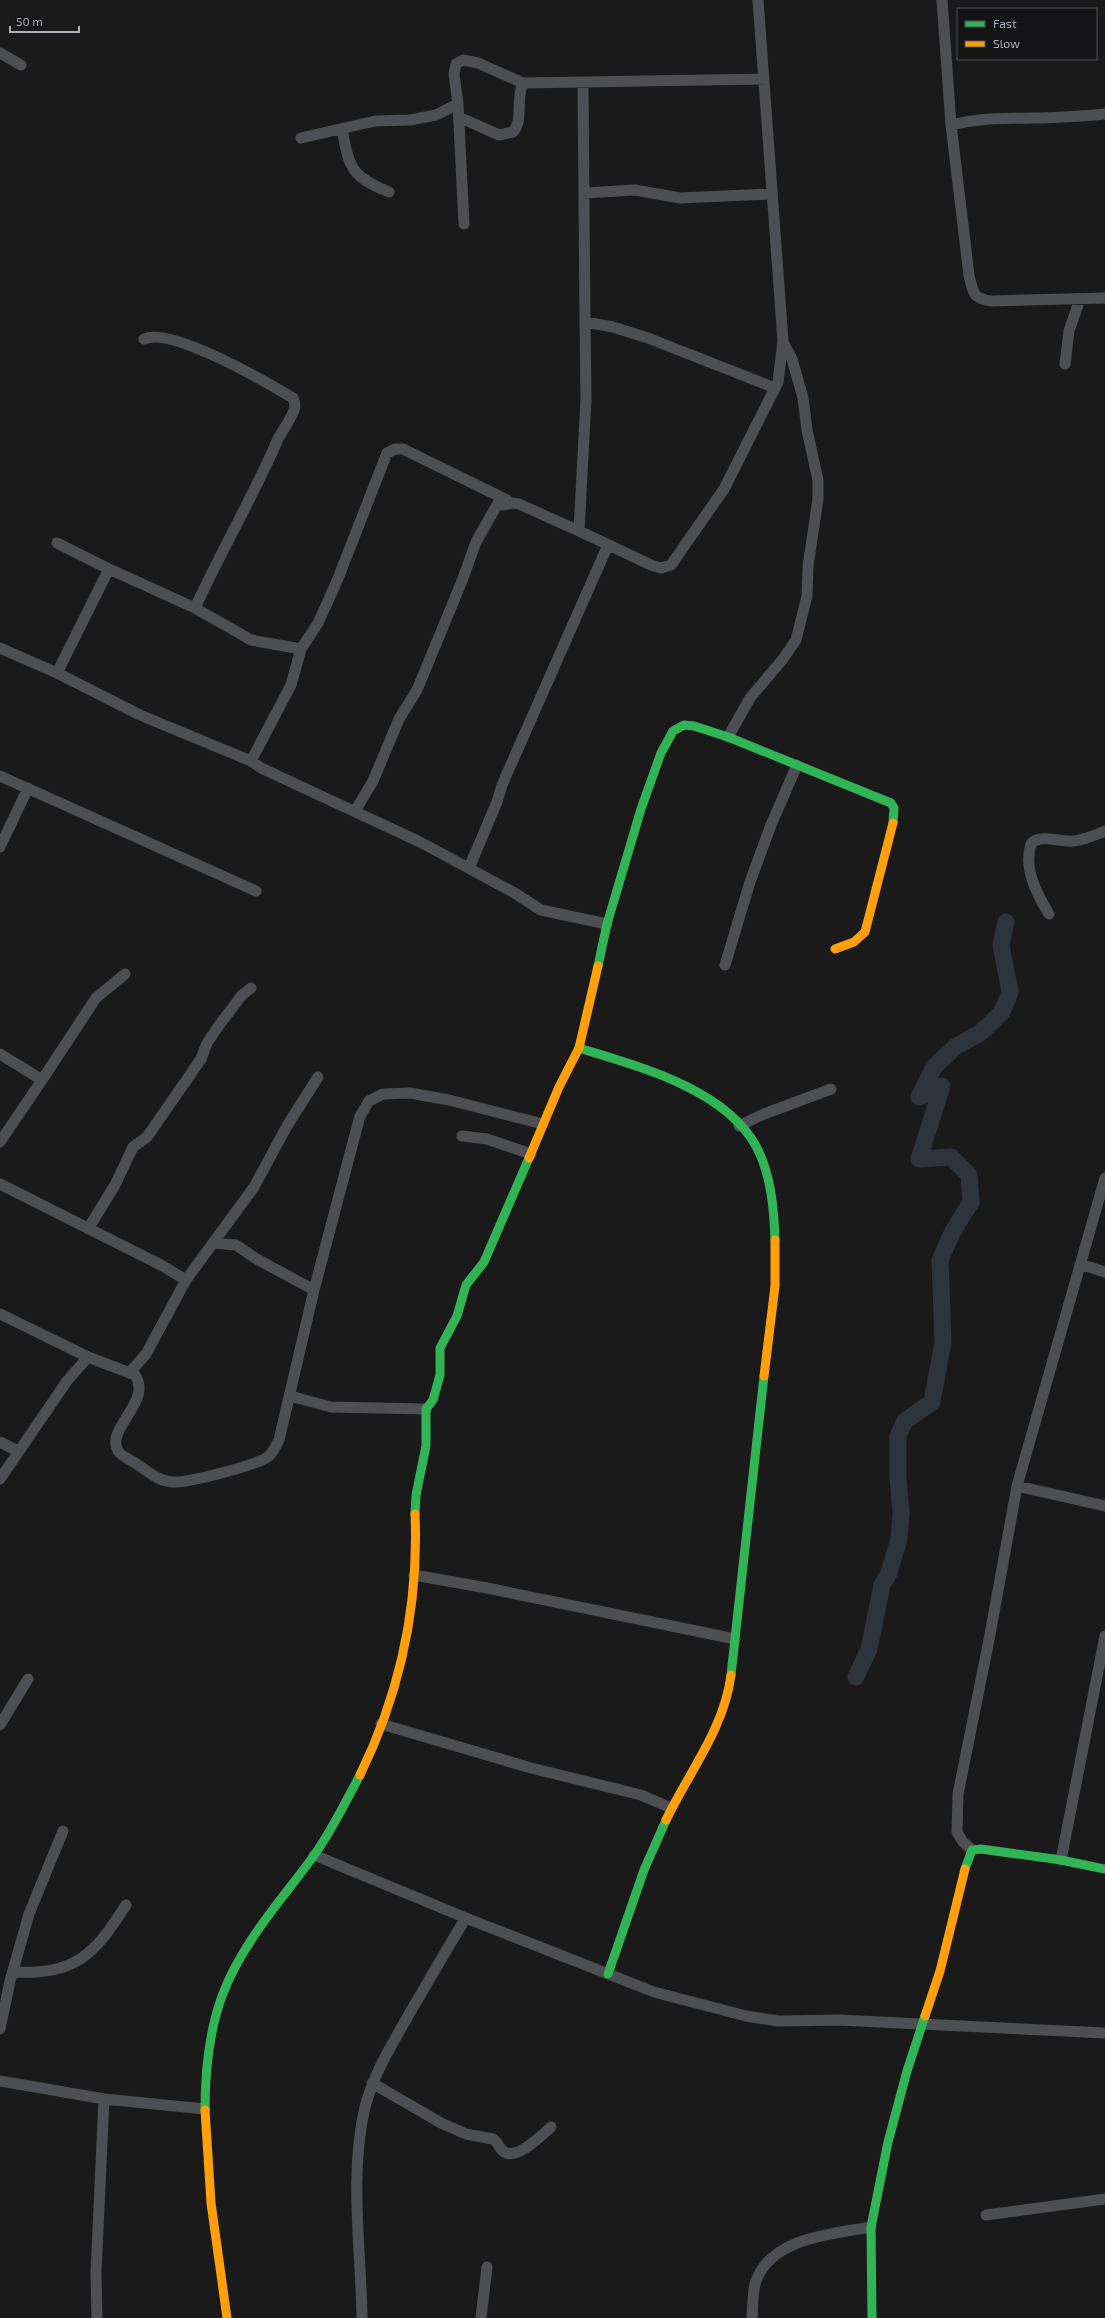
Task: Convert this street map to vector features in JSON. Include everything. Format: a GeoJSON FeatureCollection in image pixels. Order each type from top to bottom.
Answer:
{"type":"FeatureCollection","features":[{"type":"Feature","properties":{"kind":"street"},"geometry":{"type":"LineString","coordinates":[[251,761],[291,685],[301,649],[318,623],[337,581],[387,453],[395,448],[403,449],[512,503],[579,531],[651,565],[661,568],[671,565],[724,489],[775,388],[780,374],[783,341],[758,0]]}},
{"type":"Feature","properties":{"kind":"street"},"geometry":{"type":"LineString","coordinates":[[942,0],[951,125],[969,275],[976,296],[981,300],[992,301],[1105,298]]}},
{"type":"Feature","properties":{"kind":"street"},"geometry":{"type":"LineString","coordinates":[[0,53],[21,65]]}},
{"type":"Feature","properties":{"kind":"street"},"geometry":{"type":"LineString","coordinates":[[464,224],[459,117],[454,74],[456,64],[463,60],[478,63],[523,83],[764,80]]}},
{"type":"Feature","properties":{"kind":"street"},"geometry":{"type":"LineString","coordinates":[[579,531],[586,399],[583,82]]}},
{"type":"Feature","properties":{"kind":"street"},"geometry":{"type":"LineString","coordinates":[[459,117],[499,135],[513,132],[519,123],[518,101],[523,83]]}},
{"type":"Feature","properties":{"kind":"street"},"geometry":{"type":"LineString","coordinates":[[301,138],[375,121],[410,120],[436,115],[458,104]]}},
{"type":"Feature","properties":{"kind":"street"},"geometry":{"type":"LineString","coordinates":[[951,125],[972,119],[995,117],[1032,118],[1105,114]]}},
{"type":"Feature","properties":{"kind":"street"},"geometry":{"type":"LineString","coordinates":[[342,129],[349,157],[356,174],[372,185],[389,192]]}},
{"type":"Feature","properties":{"kind":"street"},"geometry":{"type":"LineString","coordinates":[[584,193],[635,190],[680,198],[772,194]]}},
{"type":"Feature","properties":{"kind":"street"},"geometry":{"type":"LineString","coordinates":[[1065,364],[1069,331],[1080,299]]}},
{"type":"Feature","properties":{"kind":"street"},"geometry":{"type":"LineString","coordinates":[[585,322],[613,327],[648,338],[775,388]]}},
{"type":"Feature","properties":{"kind":"street"},"geometry":{"type":"LineString","coordinates":[[144,339],[151,335],[187,344],[245,369],[293,398],[295,402],[295,407],[283,429],[258,486],[240,517],[195,608]]}},
{"type":"Feature","properties":{"kind":"street"},"geometry":{"type":"LineString","coordinates":[[728,736],[750,698],[783,659],[796,640],[807,596],[808,566],[818,499],[818,480],[807,430],[803,398],[792,360],[783,341]]}},
{"type":"Feature","properties":{"kind":"street"},"geometry":{"type":"LineString","coordinates":[[355,811],[373,781],[399,719],[417,690],[462,581],[476,542],[501,498],[504,505],[512,503]]}},
{"type":"Feature","properties":{"kind":"street"},"geometry":{"type":"LineString","coordinates":[[56,543],[195,608],[251,640],[301,649]]}},
{"type":"Feature","properties":{"kind":"street"},"geometry":{"type":"LineString","coordinates":[[469,868],[495,808],[502,784],[608,545]]}},
{"type":"Feature","properties":{"kind":"street"},"geometry":{"type":"LineString","coordinates":[[57,674],[109,569]]}},
{"type":"Feature","properties":{"kind":"street"},"geometry":{"type":"LineString","coordinates":[[0,648],[140,715],[251,761],[261,768],[355,811],[469,868],[541,910],[607,924]]}},
{"type":"Feature","properties":{"kind":"street"},"geometry":{"type":"LineString","coordinates":[[227,2318],[208,2183],[205,2109],[208,2052],[217,2009],[236,1966],[254,1937],[294,1879],[314,1855],[364,1764],[381,1724],[404,1653],[414,1575],[416,1495],[425,1453],[427,1427],[426,1409],[433,1400],[440,1374],[440,1348],[457,1316],[466,1285],[484,1262],[543,1124],[579,1048],[607,924],[641,809],[661,753],[673,732],[684,725],[694,726],[728,736],[891,803],[894,808],[893,823],[864,932],[854,942],[835,949]]}},
{"type":"Feature","properties":{"kind":"street"},"geometry":{"type":"LineString","coordinates":[[725,965],[750,882],[771,825],[797,765]]}},
{"type":"Feature","properties":{"kind":"street"},"geometry":{"type":"LineString","coordinates":[[0,776],[256,891]]}},
{"type":"Feature","properties":{"kind":"street"},"geometry":{"type":"LineString","coordinates":[[0,847],[28,788]]}},
{"type":"Feature","properties":{"kind":"street"},"geometry":{"type":"LineString","coordinates":[[1048,914],[1035,891],[1030,871],[1031,844],[1037,840],[1081,840],[1105,831]]}},
{"type":"Feature","properties":{"kind":"street"},"geometry":{"type":"LineString","coordinates":[[0,1142],[96,998],[125,974]]}},
{"type":"Feature","properties":{"kind":"street"},"geometry":{"type":"LineString","coordinates":[[88,1229],[115,1185],[133,1147],[147,1137],[201,1059],[207,1043],[220,1024],[242,995],[251,988]]}},
{"type":"Feature","properties":{"kind":"street"},"geometry":{"type":"LineString","coordinates":[[579,1048],[668,1077],[695,1091],[749,1135],[758,1152],[768,1180],[775,1238],[775,1265],[771,1321],[734,1638],[724,1707],[706,1750],[671,1808],[649,1858],[608,1974]]}},
{"type":"Feature","properties":{"kind":"street"},"geometry":{"type":"LineString","coordinates":[[0,1054],[42,1080]]}},
{"type":"Feature","properties":{"kind":"street"},"geometry":{"type":"LineString","coordinates":[[130,1372],[146,1354],[186,1280],[254,1187],[287,1126],[318,1077]]}},
{"type":"Feature","properties":{"kind":"street"},"geometry":{"type":"LineString","coordinates":[[739,1126],[764,1114],[831,1090]]}},
{"type":"Feature","properties":{"kind":"street"},"geometry":{"type":"LineString","coordinates":[[0,1314],[88,1357],[135,1375],[140,1386],[138,1396],[120,1429],[116,1443],[118,1450],[156,1478],[173,1482],[193,1480],[245,1466],[270,1455],[279,1440],[314,1290],[360,1116],[368,1101],[383,1094],[410,1093],[449,1100],[543,1124]]}},
{"type":"Feature","properties":{"kind":"street"},"geometry":{"type":"LineString","coordinates":[[462,1136],[487,1139],[531,1154]]}},
{"type":"Feature","properties":{"kind":"street"},"geometry":{"type":"LineString","coordinates":[[1105,1178],[1017,1486],[989,1640],[958,1794],[957,1832],[963,1842],[972,1850],[981,1849],[1061,1860],[1105,1869]]}},
{"type":"Feature","properties":{"kind":"street"},"geometry":{"type":"LineString","coordinates":[[0,1184],[161,1265],[186,1280]]}},
{"type":"Feature","properties":{"kind":"street"},"geometry":{"type":"LineString","coordinates":[[214,1243],[236,1245],[255,1258],[314,1290]]}},
{"type":"Feature","properties":{"kind":"street"},"geometry":{"type":"LineString","coordinates":[[1080,1264],[1105,1272]]}},
{"type":"Feature","properties":{"kind":"street"},"geometry":{"type":"LineString","coordinates":[[0,1479],[67,1381],[88,1357]]}},
{"type":"Feature","properties":{"kind":"street"},"geometry":{"type":"LineString","coordinates":[[290,1396],[331,1407],[426,1409]]}},
{"type":"Feature","properties":{"kind":"street"},"geometry":{"type":"LineString","coordinates":[[0,1442],[18,1451]]}},
{"type":"Feature","properties":{"kind":"street"},"geometry":{"type":"LineString","coordinates":[[1017,1486],[1105,1506]]}},
{"type":"Feature","properties":{"kind":"street"},"geometry":{"type":"LineString","coordinates":[[414,1575],[487,1588],[734,1638]]}},
{"type":"Feature","properties":{"kind":"street"},"geometry":{"type":"LineString","coordinates":[[1061,1860],[1105,1636]]}},
{"type":"Feature","properties":{"kind":"street"},"geometry":{"type":"LineString","coordinates":[[0,1726],[28,1679]]}},
{"type":"Feature","properties":{"kind":"street"},"geometry":{"type":"LineString","coordinates":[[381,1724],[530,1768],[641,1795],[671,1808]]}},
{"type":"Feature","properties":{"kind":"street"},"geometry":{"type":"LineString","coordinates":[[0,2029],[13,1972],[29,1914],[63,1831]]}},
{"type":"Feature","properties":{"kind":"street"},"geometry":{"type":"LineString","coordinates":[[872,2318],[871,2227],[888,2142],[907,2071],[924,2024],[940,1971],[968,1858],[972,1850]]}},
{"type":"Feature","properties":{"kind":"street"},"geometry":{"type":"LineString","coordinates":[[314,1855],[466,1918],[654,1992],[746,2016],[778,2021],[839,2020],[1105,2033]]}},
{"type":"Feature","properties":{"kind":"street"},"geometry":{"type":"LineString","coordinates":[[13,1972],[49,1970],[80,1960],[99,1944],[126,1905]]}},
{"type":"Feature","properties":{"kind":"street"},"geometry":{"type":"LineString","coordinates":[[362,2318],[357,2173],[358,2143],[365,2107],[372,2083],[393,2042],[466,1918]]}},
{"type":"Feature","properties":{"kind":"street"},"geometry":{"type":"LineString","coordinates":[[0,2081],[104,2100],[205,2109]]}},
{"type":"Feature","properties":{"kind":"street"},"geometry":{"type":"LineString","coordinates":[[372,2083],[441,2123],[466,2134],[493,2139],[502,2151],[506,2153],[518,2153],[551,2127]]}},
{"type":"Feature","properties":{"kind":"street"},"geometry":{"type":"LineString","coordinates":[[97,2318],[96,2273],[104,2100]]}},
{"type":"Feature","properties":{"kind":"street"},"geometry":{"type":"LineString","coordinates":[[986,2215],[1105,2199]]}},
{"type":"Feature","properties":{"kind":"street"},"geometry":{"type":"LineString","coordinates":[[752,2318],[756,2282],[762,2270],[770,2260],[788,2247],[808,2240],[871,2227]]}},
{"type":"Feature","properties":{"kind":"street"},"geometry":{"type":"LineString","coordinates":[[481,2318],[487,2267]]}},
{"type":"Feature","properties":{"kind":"waterway"},"geometry":{"type":"LineString","coordinates":[[856,1677],[869,1649],[882,1585],[889,1573],[899,1539],[901,1513],[898,1477],[898,1436],[905,1421],[932,1402],[943,1342],[940,1260],[953,1231],[971,1202],[969,1175],[951,1157],[919,1159],[942,1086],[919,1097],[934,1067],[955,1047],[980,1033],[1002,1012],[1010,992],[1001,945],[1006,922]]}},
{"type":"Feature","properties":{"kind":"traffic: fast"},"geometry":{"type":"LineString","coordinates":[[598,966],[607,924],[641,809],[661,753],[673,731],[684,725],[694,726],[728,737],[891,803],[894,808],[893,823]]}},
{"type":"Feature","properties":{"kind":"traffic: fast"},"geometry":{"type":"LineString","coordinates":[[579,1048],[627,1063],[677,1082],[701,1094],[723,1109],[742,1126],[756,1146],[765,1168],[773,1204],[775,1240]]}},
{"type":"Feature","properties":{"kind":"traffic: fast"},"geometry":{"type":"LineString","coordinates":[[415,1514],[416,1495],[426,1446],[426,1409],[433,1400],[440,1375],[440,1348],[457,1316],[466,1285],[484,1262],[529,1158]]}},
{"type":"Feature","properties":{"kind":"traffic: fast"},"geometry":{"type":"LineString","coordinates":[[731,1675],[764,1376]]}},
{"type":"Feature","properties":{"kind":"traffic: fast"},"geometry":{"type":"LineString","coordinates":[[205,2110],[207,2067],[211,2038],[222,1996],[230,1976],[252,1939],[321,1845],[360,1775]]}},
{"type":"Feature","properties":{"kind":"traffic: fast"},"geometry":{"type":"LineString","coordinates":[[608,1974],[644,1870],[666,1820]]}},
{"type":"Feature","properties":{"kind":"traffic: fast"},"geometry":{"type":"LineString","coordinates":[[965,1869],[972,1850],[981,1849],[1061,1860],[1105,1869]]}},
{"type":"Feature","properties":{"kind":"traffic: fast"},"geometry":{"type":"LineString","coordinates":[[872,2318],[871,2227],[888,2142],[907,2071],[925,2016]]}},
{"type":"Feature","properties":{"kind":"traffic: slow"},"geometry":{"type":"LineString","coordinates":[[835,949],[854,942],[865,932],[893,823]]}},
{"type":"Feature","properties":{"kind":"traffic: slow"},"geometry":{"type":"LineString","coordinates":[[529,1158],[559,1087],[579,1048],[598,966]]}},
{"type":"Feature","properties":{"kind":"traffic: slow"},"geometry":{"type":"LineString","coordinates":[[764,1376],[775,1286],[775,1240]]}},
{"type":"Feature","properties":{"kind":"traffic: slow"},"geometry":{"type":"LineString","coordinates":[[360,1775],[386,1713],[404,1648],[414,1582],[415,1514]]}},
{"type":"Feature","properties":{"kind":"traffic: slow"},"geometry":{"type":"LineString","coordinates":[[666,1820],[713,1732],[721,1714],[731,1675]]}},
{"type":"Feature","properties":{"kind":"traffic: slow"},"geometry":{"type":"LineString","coordinates":[[925,2016],[940,1971],[965,1869]]}},
{"type":"Feature","properties":{"kind":"traffic: slow"},"geometry":{"type":"LineString","coordinates":[[205,2110],[211,2203],[227,2318]]}}]}
